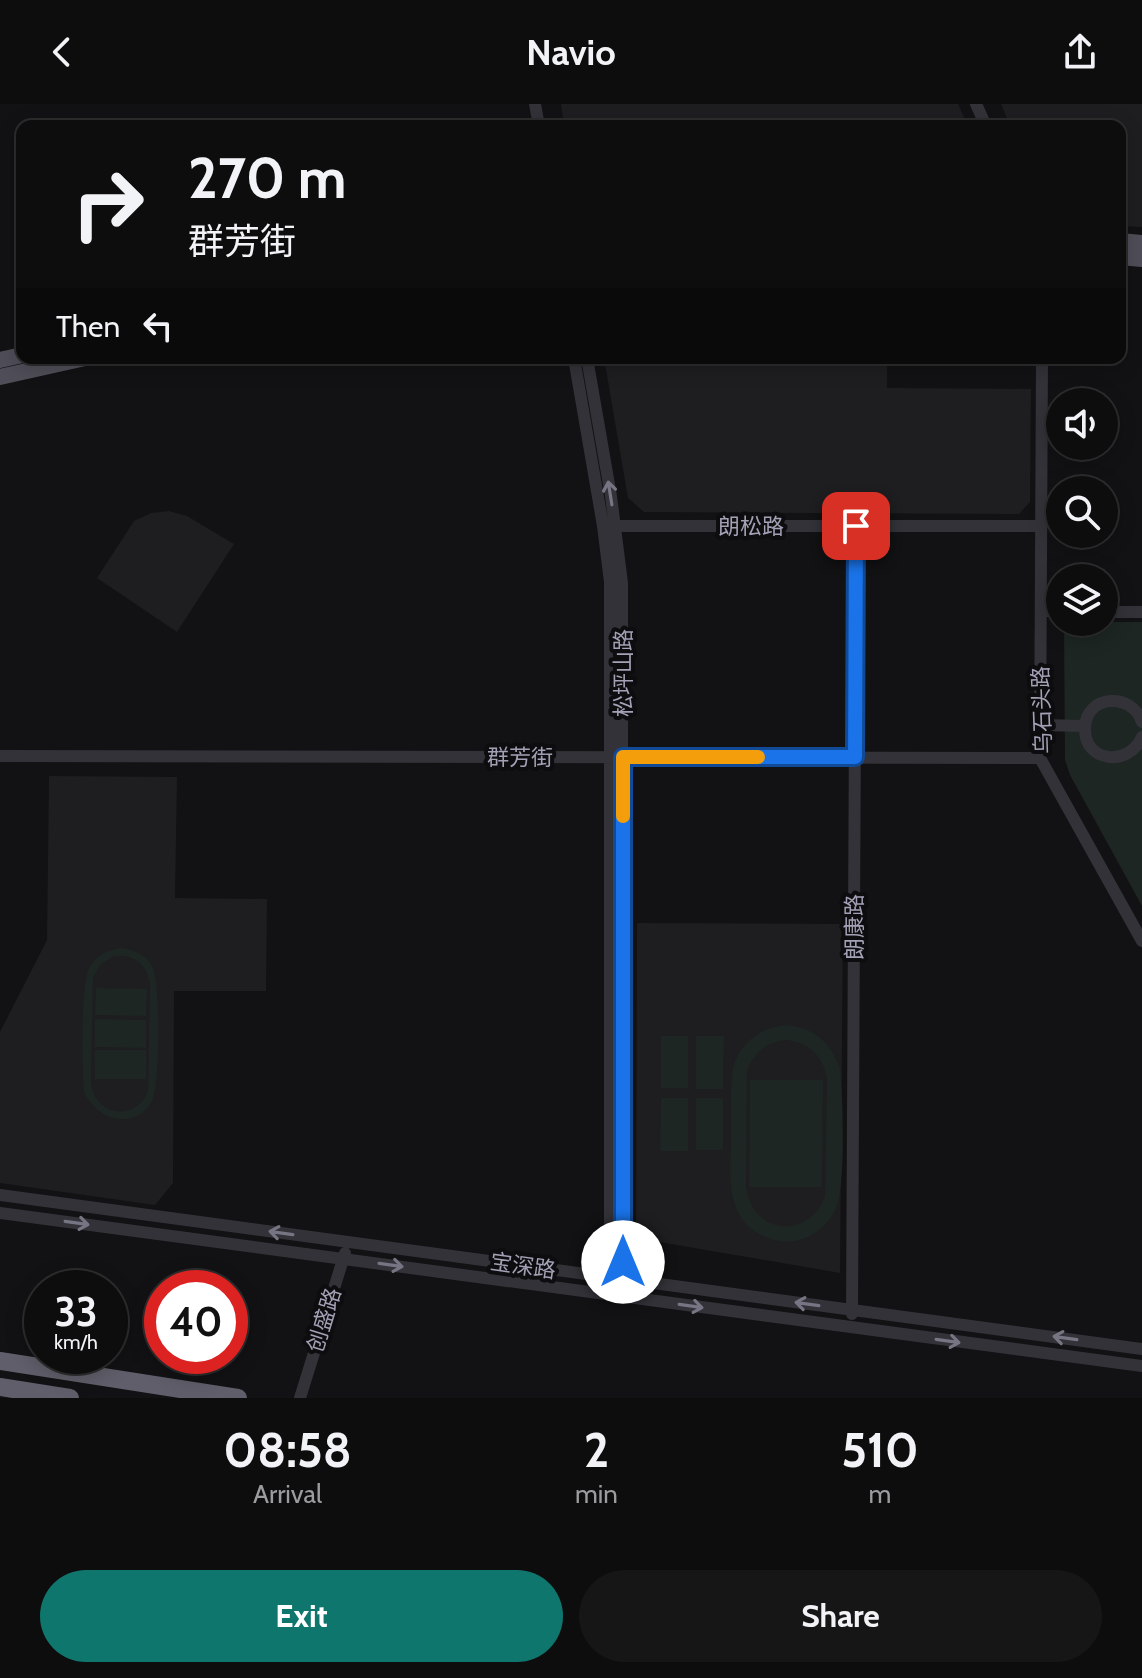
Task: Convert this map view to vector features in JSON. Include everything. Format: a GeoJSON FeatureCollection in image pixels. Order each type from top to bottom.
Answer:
{"type":"FeatureCollection","features":[{"type":"Feature","properties":{"kind":"highway"},"geometry":{"type":"LineString","coordinates":[[0,1361],[238,1398]]}},
{"type":"Feature","properties":{"kind":"highway"},"geometry":{"type":"LineString","coordinates":[[0,1387],[70,1398]]}},
{"type":"Feature","properties":{"kind":"main road"},"geometry":{"type":"LineString","coordinates":[[0,377],[58,364]]}},
{"type":"Feature","properties":{"kind":"street","name":"松坪山路"},"geometry":{"type":"LineString","coordinates":[[575,364],[609,526]]}},
{"type":"Feature","properties":{"kind":"street","name":"松坪山路"},"geometry":{"type":"LineString","coordinates":[[588,364],[609,526],[617,757],[622,1279],[613,1296]]}},
{"type":"Feature","properties":{"kind":"street","name":"乌石头路"},"geometry":{"type":"LineString","coordinates":[[1042,364],[1040,758],[1142,941]]}},
{"type":"Feature","properties":{"kind":"street","name":"朗松路"},"geometry":{"type":"LineString","coordinates":[[609,526],[1042,526]]}},
{"type":"Feature","properties":{"kind":"street","name":"朗康路"},"geometry":{"type":"LineString","coordinates":[[852,1328],[856,526]]}},
{"type":"Feature","properties":{"kind":"street"},"geometry":{"type":"LineString","coordinates":[[1041,611],[1046,611]]}},
{"type":"Feature","properties":{"kind":"street"},"geometry":{"type":"LineString","coordinates":[[1118,612],[1142,612]]}},
{"type":"Feature","properties":{"kind":"street"},"geometry":{"type":"LineString","coordinates":[[1142,722],[1135,709],[1127,703],[1107,700],[1091,711],[1085,726],[1091,747],[1106,757],[1124,756],[1139,745],[1142,737]]}},
{"type":"Feature","properties":{"kind":"street"},"geometry":{"type":"LineString","coordinates":[[1040,725],[1085,726]]}},
{"type":"Feature","properties":{"kind":"street","name":"群芳街"},"geometry":{"type":"LineString","coordinates":[[0,756],[1040,758]]}},
{"type":"Feature","properties":{"kind":"street","name":"松坪山路"},"geometry":{"type":"LineString","coordinates":[[613,1296],[608,1277],[617,757]]}},
{"type":"Feature","properties":{"kind":"street","name":"宝深路"},"geometry":{"type":"LineString","coordinates":[[0,1195],[1142,1349]]}},
{"type":"Feature","properties":{"kind":"street","name":"宝深路"},"geometry":{"type":"LineString","coordinates":[[0,1213],[1142,1366]]}},
{"type":"Feature","properties":{"kind":"street","name":"创盛路"},"geometry":{"type":"LineString","coordinates":[[300,1398],[348,1242]]}},
{"type":"Feature","properties":{"kind":"shaded area"},"geometry":{"type":"Polygon","coordinates":[[[561,104],[958,104],[965,120],[563,120],[561,104]]]}},
{"type":"Feature","properties":{"kind":"shaded area"},"geometry":{"type":"Polygon","coordinates":[[[1001,104],[1142,104],[1142,227],[1126,226],[1126,120],[1008,120],[1001,104]]]}},
{"type":"Feature","properties":{"kind":"shaded area"},"geometry":{"type":"Polygon","coordinates":[[[605,364],[887,364],[887,388],[1031,389],[1030,502],[1019,514],[644,512],[628,498],[605,364]]]}},
{"type":"Feature","properties":{"kind":"shaded area"},"geometry":{"type":"Polygon","coordinates":[[[169,511],[187,516],[234,544],[177,632],[97,578],[134,521],[151,513],[169,511]]]}},
{"type":"Feature","properties":{"kind":"shaded area"},"geometry":{"type":"Polygon","coordinates":[[[1118,622],[1142,622],[1142,906],[1070,775],[1065,760],[1064,636],[1118,636],[1118,622]]]}},
{"type":"Feature","properties":{"kind":"shaded area"},"geometry":{"type":"Polygon","coordinates":[[[49,776],[177,777],[175,898],[267,899],[266,991],[174,991],[173,1183],[155,1205],[0,1183],[0,1032],[47,940],[49,776]]]}},
{"type":"Feature","properties":{"kind":"shaded area"},"geometry":{"type":"Polygon","coordinates":[[[637,923],[843,924],[840,1273],[636,1238],[637,923]]]}},
{"type":"Feature","properties":{"kind":"shaded area"},"geometry":{"type":"Polygon","coordinates":[[[121,948],[139,953],[152,966],[157,991],[158,1056],[152,1101],[136,1117],[116,1119],[97,1110],[84,1092],[82,1027],[90,966],[103,953],[121,948]],[[114,956],[101,964],[93,977],[91,1083],[100,1103],[116,1111],[126,1111],[142,1101],[148,1091],[150,985],[139,962],[114,956]]]}},
{"type":"Feature","properties":{"kind":"shaded area"},"geometry":{"type":"Polygon","coordinates":[[[96,988],[147,989],[146,1016],[95,1015],[96,988]]]}},
{"type":"Feature","properties":{"kind":"shaded area"},"geometry":{"type":"Polygon","coordinates":[[[95,1019],[146,1020],[146,1048],[95,1047],[95,1019]]]}},
{"type":"Feature","properties":{"kind":"shaded area"},"geometry":{"type":"Polygon","coordinates":[[[787,1025],[813,1033],[832,1051],[840,1068],[843,1118],[841,1181],[836,1208],[820,1230],[790,1242],[767,1238],[747,1225],[734,1203],[730,1176],[733,1067],[741,1050],[753,1037],[768,1029],[787,1025]],[[787,1040],[767,1046],[753,1058],[747,1071],[746,1186],[750,1202],[758,1214],[781,1226],[807,1220],[825,1196],[827,1080],[823,1064],[814,1052],[787,1040]]]}},
{"type":"Feature","properties":{"kind":"shaded area"},"geometry":{"type":"Polygon","coordinates":[[[661,1036],[688,1036],[688,1088],[661,1088],[661,1036]]]}},
{"type":"Feature","properties":{"kind":"shaded area"},"geometry":{"type":"Polygon","coordinates":[[[696,1036],[724,1036],[723,1089],[696,1089],[696,1036]]]}},
{"type":"Feature","properties":{"kind":"shaded area"},"geometry":{"type":"Polygon","coordinates":[[[95,1050],[146,1050],[146,1079],[95,1079],[95,1050]]]}},
{"type":"Feature","properties":{"kind":"shaded area"},"geometry":{"type":"Polygon","coordinates":[[[750,1080],[823,1080],[822,1187],[749,1187],[750,1080]]]}},
{"type":"Feature","properties":{"kind":"shaded area"},"geometry":{"type":"Polygon","coordinates":[[[661,1098],[688,1098],[688,1151],[660,1151],[661,1098]]]}},
{"type":"Feature","properties":{"kind":"shaded area"},"geometry":{"type":"Polygon","coordinates":[[[696,1098],[723,1098],[723,1150],[696,1150],[696,1098]]]}},
{"type":"Feature","properties":{"kind":"slow traffic"},"geometry":{"type":"LineString","coordinates":[[623,816],[623,757],[758,757]]}},
{"type":"Feature","properties":{"kind":"route"},"geometry":{"type":"LineString","coordinates":[[623,1262],[623,757],[855,757],[856,526]]}}]}
